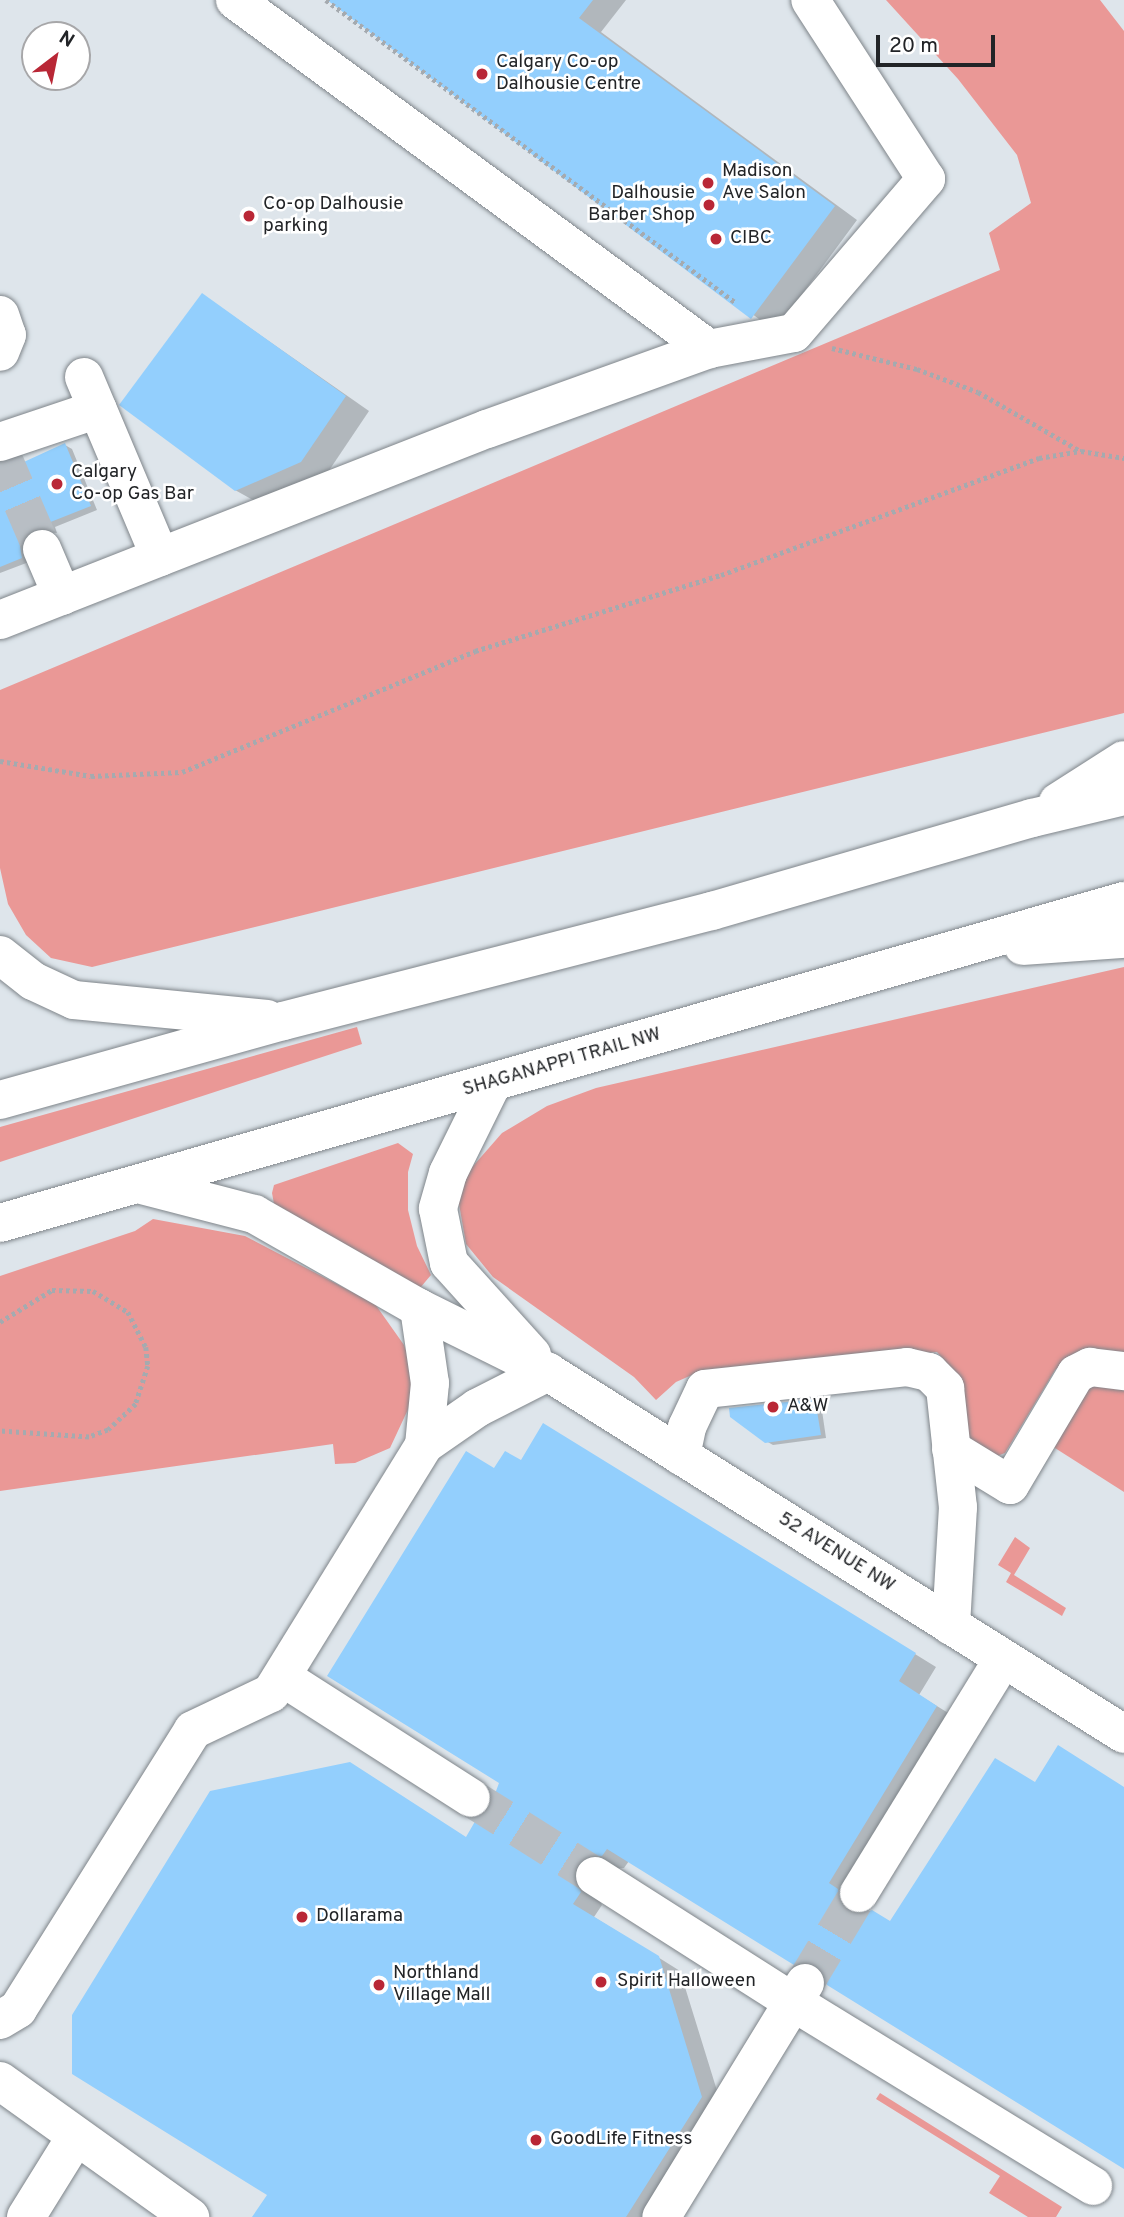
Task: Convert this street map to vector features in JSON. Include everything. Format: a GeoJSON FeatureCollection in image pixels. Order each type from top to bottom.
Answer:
{"type":"FeatureCollection","features":[{"type":"Feature","properties":{"kind":"main road"},"geometry":{"type":"LineString","coordinates":[[235,0],[709,349]]}},
{"type":"Feature","properties":{"kind":"main road"},"geometry":{"type":"LineString","coordinates":[[0,620],[487,429],[709,349],[794,333],[926,179],[810,0]]}},
{"type":"Feature","properties":{"kind":"main road"},"geometry":{"type":"LineString","coordinates":[[0,315],[7,335],[0,352]]}},
{"type":"Feature","properties":{"kind":"main road"},"geometry":{"type":"LineString","coordinates":[[0,442],[91,393],[160,557]]}},
{"type":"Feature","properties":{"kind":"main road"},"geometry":{"type":"LineString","coordinates":[[42,550],[62,596]]}},
{"type":"Feature","properties":{"kind":"main road"},"geometry":{"type":"LineString","coordinates":[[1032,818],[1124,760]]}},
{"type":"Feature","properties":{"kind":"main road"},"geometry":{"type":"LineString","coordinates":[[0,1100],[283,1021],[712,911],[1032,818],[1124,796]]}},
{"type":"Feature","properties":{"kind":"main road","name":"SHAGANAPPI TRAIL NW"},"geometry":{"type":"LineString","coordinates":[[0,1223],[1124,901]]}},
{"type":"Feature","properties":{"kind":"main road"},"geometry":{"type":"LineString","coordinates":[[948,951],[1124,939]]}},
{"type":"Feature","properties":{"kind":"main road"},"geometry":{"type":"LineString","coordinates":[[0,956],[33,981],[74,1000],[283,1021]]}},
{"type":"Feature","properties":{"kind":"main road"},"geometry":{"type":"LineString","coordinates":[[492,1084],[448,1173],[438,1209],[449,1263],[548,1372]]}},
{"type":"Feature","properties":{"kind":"main road"},"geometry":{"type":"LineString","coordinates":[[139,1185],[254,1214],[419,1308],[548,1372]]}},
{"type":"Feature","properties":{"kind":"main road"},"geometry":{"type":"LineString","coordinates":[[419,1308],[429,1383],[424,1445]]}},
{"type":"Feature","properties":{"kind":"main road"},"geometry":{"type":"LineString","coordinates":[[681,1456],[698,1396],[714,1387],[919,1367],[945,1388],[958,1507],[951,1626]]}},
{"type":"Feature","properties":{"kind":"main road"},"geometry":{"type":"LineString","coordinates":[[949,1435],[1005,1486],[1012,1483],[1076,1374],[1090,1367],[1124,1371]]}},
{"type":"Feature","properties":{"kind":"main road"},"geometry":{"type":"LineString","coordinates":[[0,2020],[19,2009],[193,1730],[271,1692],[424,1445],[477,1408],[548,1372]]}},
{"type":"Feature","properties":{"kind":"main road","name":"52 AVENUE NW"},"geometry":{"type":"LineString","coordinates":[[548,1372],[1124,1734]]}},
{"type":"Feature","properties":{"kind":"main road"},"geometry":{"type":"LineString","coordinates":[[859,1894],[1003,1659]]}},
{"type":"Feature","properties":{"kind":"main road"},"geometry":{"type":"LineString","coordinates":[[282,1677],[471,1798]]}},
{"type":"Feature","properties":{"kind":"main road"},"geometry":{"type":"LineString","coordinates":[[595,1876],[799,1992],[1093,2186]]}},
{"type":"Feature","properties":{"kind":"main road"},"geometry":{"type":"LineString","coordinates":[[661,2217],[799,1992]]}},
{"type":"Feature","properties":{"kind":"main road"},"geometry":{"type":"LineString","coordinates":[[0,2081],[75,2138],[190,2217]]}},
{"type":"Feature","properties":{"kind":"main road"},"geometry":{"type":"LineString","coordinates":[[26,2217],[75,2138]]}},
{"type":"Feature","properties":{"kind":"path"},"geometry":{"type":"LineString","coordinates":[[326,0],[745,309],[838,351],[917,369],[978,392],[1081,451]]}},
{"type":"Feature","properties":{"kind":"path"},"geometry":{"type":"LineString","coordinates":[[0,761],[91,776],[181,772],[475,651],[721,575],[1039,458],[1081,451],[1124,458]]}},
{"type":"Feature","properties":{"kind":"path"},"geometry":{"type":"LineString","coordinates":[[0,1322],[52,1290],[93,1290],[128,1312],[146,1347],[148,1366],[136,1404],[108,1430],[89,1437],[0,1431]]}},
{"type":"Feature","properties":{"kind":"shaded area"},"geometry":{"type":"Polygon","coordinates":[[[886,0],[1100,0],[1124,31],[1124,713],[92,967],[51,958],[26,935],[8,904],[0,868],[0,690],[1000,270],[989,233],[1031,203],[1017,155],[958,79],[886,0]]]}},
{"type":"Feature","properties":{"kind":"shaded area"},"geometry":{"type":"Polygon","coordinates":[[[1124,967],[1124,1353],[1091,1350],[1071,1357],[1055,1370],[1005,1453],[997,1456],[968,1446],[950,1367],[937,1352],[701,1371],[676,1382],[656,1400],[634,1377],[493,1277],[466,1244],[458,1198],[467,1173],[502,1133],[547,1106],[596,1088],[1124,967]]]}},
{"type":"Feature","properties":{"kind":"shaded area"},"geometry":{"type":"Polygon","coordinates":[[[357,1027],[362,1044],[0,1162],[0,1127],[357,1027]]]}},
{"type":"Feature","properties":{"kind":"shaded area"},"geometry":{"type":"Polygon","coordinates":[[[398,1143],[413,1154],[408,1172],[408,1210],[417,1246],[431,1275],[420,1288],[274,1204],[272,1193],[274,1185],[398,1143]]]}},
{"type":"Feature","properties":{"kind":"shaded area"},"geometry":{"type":"Polygon","coordinates":[[[153,1219],[245,1236],[375,1304],[404,1345],[412,1368],[411,1403],[390,1448],[355,1463],[335,1464],[333,1444],[0,1491],[0,1276],[135,1231],[153,1219]]]}},
{"type":"Feature","properties":{"kind":"shaded area"},"geometry":{"type":"Polygon","coordinates":[[[1081,1384],[1124,1385],[1124,1492],[1044,1441],[1081,1384]]]}},
{"type":"Feature","properties":{"kind":"shaded area"},"geometry":{"type":"Polygon","coordinates":[[[1015,1537],[1030,1548],[1014,1575],[1066,1608],[1062,1616],[1006,1582],[1011,1573],[998,1565],[1015,1537]]]}},
{"type":"Feature","properties":{"kind":"shaded area"},"geometry":{"type":"Polygon","coordinates":[[[880,2093],[1062,2207],[1056,2217],[1028,2217],[989,2193],[1000,2176],[876,2099],[880,2093]]]}},
{"type":"Feature","properties":{"kind":"building"},"geometry":{"type":"Polygon","coordinates":[[[327,0],[593,0],[579,18],[835,206],[751,319],[327,0]]]}},
{"type":"Feature","properties":{"kind":"building"},"geometry":{"type":"Polygon","coordinates":[[[202,293],[346,396],[301,462],[235,491],[119,405],[202,293]]]}},
{"type":"Feature","properties":{"kind":"building"},"geometry":{"type":"Polygon","coordinates":[[[65,443],[91,506],[48,523],[51,530],[33,529],[20,546],[22,558],[0,567],[0,473],[65,443]]]}},
{"type":"Feature","properties":{"kind":"building","name":"A&W"},"geometry":{"type":"Polygon","coordinates":[[[815,1399],[821,1435],[765,1443],[730,1417],[729,1408],[815,1399]]]}},
{"type":"Feature","properties":{"kind":"building"},"geometry":{"type":"Polygon","coordinates":[[[543,1423],[916,1653],[899,1681],[937,1706],[829,1883],[838,1889],[840,1903],[847,1911],[859,1915],[872,1910],[890,1921],[995,1758],[1035,1782],[1058,1745],[1124,1787],[1124,2169],[827,1985],[816,1964],[794,1965],[607,1849],[602,1856],[586,1856],[576,1865],[573,1876],[581,1892],[573,1904],[659,1956],[702,2097],[626,2217],[252,2217],[267,2195],[72,2074],[72,2015],[210,1791],[350,1762],[466,1837],[477,1818],[489,1810],[499,1783],[327,1676],[466,1451],[494,1468],[505,1451],[521,1460],[543,1423]]]}},
{"type":"Feature","properties":{"kind":"tunnel"},"geometry":{"type":"LineString","coordinates":[[0,451],[42,549]]}},
{"type":"Feature","properties":{"kind":"tunnel"},"geometry":{"type":"LineString","coordinates":[[471,1798],[595,1876]]}},
{"type":"Feature","properties":{"kind":"tunnel"},"geometry":{"type":"LineString","coordinates":[[805,1983],[859,1893]]}},
{"type":"Feature","properties":{"kind":"place","name":"Calgary Co-op Dalhousie Centre"},"geometry":{"type":"Point","coordinates":[482,74]}},
{"type":"Feature","properties":{"kind":"place","name":"Madison Ave Salon"},"geometry":{"type":"Point","coordinates":[708,183]}},
{"type":"Feature","properties":{"kind":"place","name":"Dalhousie Barber Shop"},"geometry":{"type":"Point","coordinates":[709,205]}},
{"type":"Feature","properties":{"kind":"place","name":"Co-op Dalhousie parking"},"geometry":{"type":"Point","coordinates":[249,216]}},
{"type":"Feature","properties":{"kind":"place","name":"CIBC"},"geometry":{"type":"Point","coordinates":[716,239]}},
{"type":"Feature","properties":{"kind":"place","name":"Calgary Co-op Gas Bar"},"geometry":{"type":"Point","coordinates":[57,484]}},
{"type":"Feature","properties":{"kind":"place","name":"A&W"},"geometry":{"type":"Point","coordinates":[773,1407]}},
{"type":"Feature","properties":{"kind":"place","name":"Dollarama"},"geometry":{"type":"Point","coordinates":[302,1917]}},
{"type":"Feature","properties":{"kind":"place","name":"Spirit Halloween"},"geometry":{"type":"Point","coordinates":[601,1982]}},
{"type":"Feature","properties":{"kind":"place","name":"Northland Village Mall"},"geometry":{"type":"Point","coordinates":[379,1985]}},
{"type":"Feature","properties":{"kind":"place","name":"GoodLife Fitness"},"geometry":{"type":"Point","coordinates":[536,2140]}}]}
